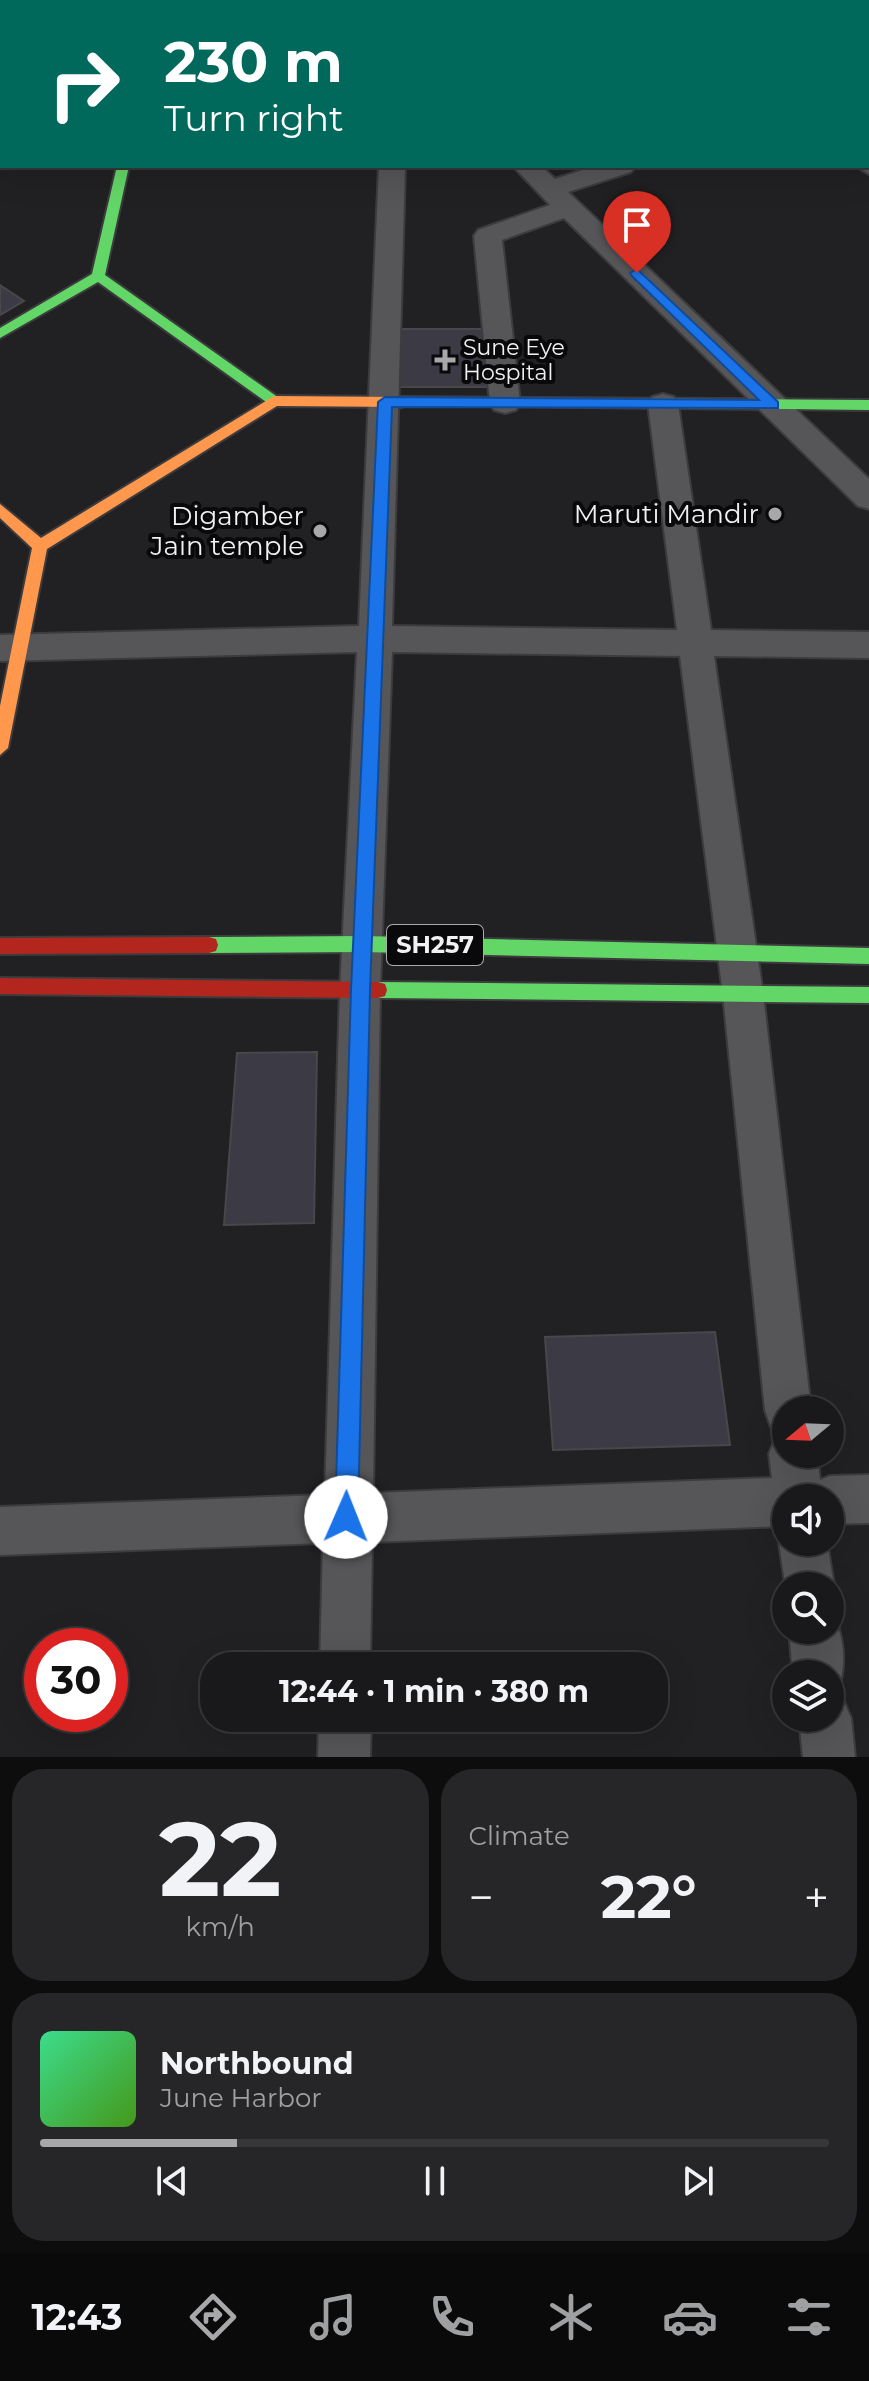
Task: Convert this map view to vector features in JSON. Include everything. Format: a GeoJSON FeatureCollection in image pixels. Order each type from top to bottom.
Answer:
{"type":"FeatureCollection","features":[{"type":"Feature","properties":{"kind":"street"},"geometry":{"type":"LineString","coordinates":[[0,334],[98,276],[123,168]]}},
{"type":"Feature","properties":{"kind":"street"},"geometry":{"type":"LineString","coordinates":[[345,1652],[360,990],[392,168]]}},
{"type":"Feature","properties":{"kind":"street"},"geometry":{"type":"LineString","coordinates":[[528,168],[869,498]]}},
{"type":"Feature","properties":{"kind":"street"},"geometry":{"type":"LineString","coordinates":[[505,403],[488,236],[618,168]]}},
{"type":"Feature","properties":{"kind":"street"},"geometry":{"type":"LineString","coordinates":[[98,276],[274,401]]}},
{"type":"Feature","properties":{"kind":"street"},"geometry":{"type":"LineString","coordinates":[[0,748],[8,649],[40,546],[274,401],[869,405]]}},
{"type":"Feature","properties":{"kind":"street"},"geometry":{"type":"LineString","coordinates":[[663,404],[743,994],[786,1396]]}},
{"type":"Feature","properties":{"kind":"street"},"geometry":{"type":"LineString","coordinates":[[0,509],[40,546]]}},
{"type":"Feature","properties":{"kind":"street"},"geometry":{"type":"LineString","coordinates":[[8,649],[375,639],[869,645]]}},
{"type":"Feature","properties":{"kind":"street","name":"SH257"},"geometry":{"type":"LineString","coordinates":[[0,946],[363,944],[869,956]]}},
{"type":"Feature","properties":{"kind":"street","name":"SH257"},"geometry":{"type":"LineString","coordinates":[[0,986],[869,995]]}},
{"type":"Feature","properties":{"kind":"street"},"geometry":{"type":"LineString","coordinates":[[844,1500],[869,1499]]}},
{"type":"Feature","properties":{"kind":"street"},"geometry":{"type":"LineString","coordinates":[[0,1531],[772,1502]]}},
{"type":"Feature","properties":{"kind":"street"},"geometry":{"type":"LineString","coordinates":[[344,1757],[345,1732]]}},
{"type":"Feature","properties":{"kind":"street"},"geometry":{"type":"LineString","coordinates":[[826,1732],[829,1757]]}},
{"type":"Feature","properties":{"kind":"building"},"geometry":{"type":"Polygon","coordinates":[[[0,285],[24,301],[0,315],[0,285]]]}},
{"type":"Feature","properties":{"kind":"building"},"geometry":{"type":"Polygon","coordinates":[[[394,329],[487,329],[490,387],[393,387],[394,329]]]}},
{"type":"Feature","properties":{"kind":"building"},"geometry":{"type":"Polygon","coordinates":[[[317,1052],[314,1223],[224,1225],[237,1053],[317,1052]]]}},
{"type":"Feature","properties":{"kind":"building"},"geometry":{"type":"Polygon","coordinates":[[[715,1332],[730,1445],[553,1450],[545,1337],[715,1332]]]}},
{"type":"Feature","properties":{"kind":"traffic: fast"},"geometry":{"type":"LineString","coordinates":[[123,168],[98,276],[274,401]]}},
{"type":"Feature","properties":{"kind":"traffic: fast"},"geometry":{"type":"LineString","coordinates":[[0,334],[98,276]]}},
{"type":"Feature","properties":{"kind":"traffic: fast"},"geometry":{"type":"LineString","coordinates":[[402,402],[869,405]]}},
{"type":"Feature","properties":{"kind":"traffic: fast"},"geometry":{"type":"LineString","coordinates":[[209,945],[363,944],[869,956]]}},
{"type":"Feature","properties":{"kind":"traffic: fast"},"geometry":{"type":"LineString","coordinates":[[378,990],[869,995]]}},
{"type":"Feature","properties":{"kind":"traffic: slow"},"geometry":{"type":"LineString","coordinates":[[40,546],[274,401],[402,402]]}},
{"type":"Feature","properties":{"kind":"traffic: slow"},"geometry":{"type":"LineString","coordinates":[[0,509],[40,546],[0,748]]}},
{"type":"Feature","properties":{"kind":"traffic: jam"},"geometry":{"type":"LineString","coordinates":[[0,946],[209,945]]}},
{"type":"Feature","properties":{"kind":"traffic: jam"},"geometry":{"type":"LineString","coordinates":[[0,986],[378,990]]}},
{"type":"Feature","properties":{"kind":"place","name":"Sune Eye Hospital"},"geometry":{"type":"Point","coordinates":[445,360]}},
{"type":"Feature","properties":{"kind":"place","name":"Maruti Mandir"},"geometry":{"type":"Point","coordinates":[775,514]}},
{"type":"Feature","properties":{"kind":"place","name":"Digamber Jain temple"},"geometry":{"type":"Point","coordinates":[320,531]}},
{"type":"Feature","properties":{"kind":"route"},"geometry":{"type":"LineString","coordinates":[[346,1517],[360,990],[385,402],[773,405],[637,273]]}}]}
